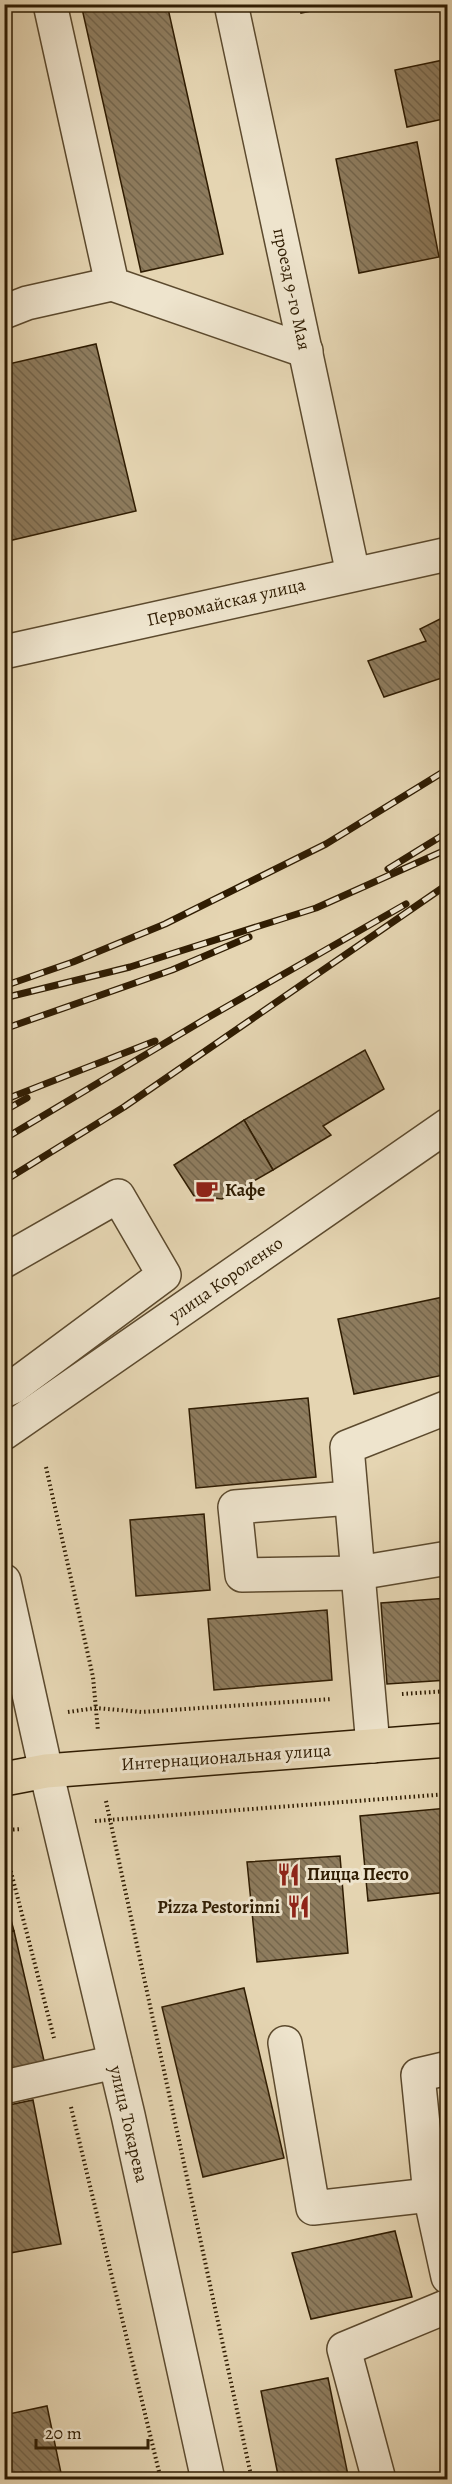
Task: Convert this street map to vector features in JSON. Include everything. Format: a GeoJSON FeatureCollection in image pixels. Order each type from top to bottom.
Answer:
{"type":"FeatureCollection","features":[{"type":"Feature","properties":{"kind":"main road","name":"Интернациональная улица"},"geometry":{"type":"LineString","coordinates":[[4,1779],[46,1771],[101,1766],[447,1740]]}},
{"type":"Feature","properties":{"kind":"street"},"geometry":{"type":"LineString","coordinates":[[50,4],[112,284]]}},
{"type":"Feature","properties":{"kind":"street","name":"проезд 9-го Мая"},"geometry":{"type":"LineString","coordinates":[[231,4],[353,574]]}},
{"type":"Feature","properties":{"kind":"street"},"geometry":{"type":"LineString","coordinates":[[4,312],[27,303],[112,284],[306,351]]}},
{"type":"Feature","properties":{"kind":"street","name":"Первомайская улица"},"geometry":{"type":"LineString","coordinates":[[4,652],[447,554]]}},
{"type":"Feature","properties":{"kind":"street","name":"улица Короленко"},"geometry":{"type":"LineString","coordinates":[[4,1433],[447,1125]]}},
{"type":"Feature","properties":{"kind":"street"},"geometry":{"type":"LineString","coordinates":[[4,1261],[118,1196],[164,1275],[13,1387],[4,1391]]}},
{"type":"Feature","properties":{"kind":"street"},"geometry":{"type":"LineString","coordinates":[[373,1746],[347,1447],[447,1407]]}},
{"type":"Feature","properties":{"kind":"street"},"geometry":{"type":"LineString","coordinates":[[351,1498],[235,1506],[242,1575],[358,1574],[447,1558]]}},
{"type":"Feature","properties":{"kind":"street"},"geometry":{"type":"LineString","coordinates":[[4,1581],[46,1771]]}},
{"type":"Feature","properties":{"kind":"street","name":"улица Токарева"},"geometry":{"type":"LineString","coordinates":[[46,1771],[115,2062],[208,2480]]}},
{"type":"Feature","properties":{"kind":"street"},"geometry":{"type":"LineString","coordinates":[[285,2043],[313,2208],[429,2195]]}},
{"type":"Feature","properties":{"kind":"street"},"geometry":{"type":"LineString","coordinates":[[4,2087],[115,2062]]}},
{"type":"Feature","properties":{"kind":"street"},"geometry":{"type":"LineString","coordinates":[[447,2068],[418,2075],[429,2195],[447,2277]]}},
{"type":"Feature","properties":{"kind":"street"},"geometry":{"type":"LineString","coordinates":[[379,2480],[344,2349],[447,2306]]}},
{"type":"Feature","properties":{"kind":"path"},"geometry":{"type":"LineString","coordinates":[[46,1467],[93,1677],[101,1766],[109,1819],[252,2480]]}},
{"type":"Feature","properties":{"kind":"path"},"geometry":{"type":"LineString","coordinates":[[34,1716],[96,1708],[142,1712],[447,1691]]}},
{"type":"Feature","properties":{"kind":"path"},"geometry":{"type":"LineString","coordinates":[[4,1830],[109,1819],[447,1794]]}},
{"type":"Feature","properties":{"kind":"path"},"geometry":{"type":"LineString","coordinates":[[4,1845],[64,2074],[161,2480]]}},
{"type":"Feature","properties":{"kind":"building"},"geometry":{"type":"Polygon","coordinates":[[[81,4],[167,4],[223,254],[141,272],[81,4]]]}},
{"type":"Feature","properties":{"kind":"building"},"geometry":{"type":"Polygon","coordinates":[[[299,4],[344,4],[301,13],[299,4]]]}},
{"type":"Feature","properties":{"kind":"building"},"geometry":{"type":"Polygon","coordinates":[[[448,59],[448,118],[407,127],[395,70],[448,59]]]}},
{"type":"Feature","properties":{"kind":"building"},"geometry":{"type":"Polygon","coordinates":[[[417,142],[439,257],[359,273],[336,159],[417,142]]]}},
{"type":"Feature","properties":{"kind":"building"},"geometry":{"type":"Polygon","coordinates":[[[96,344],[136,511],[4,542],[4,365],[96,344]]]}},
{"type":"Feature","properties":{"kind":"building"},"geometry":{"type":"Polygon","coordinates":[[[440,619],[448,632],[448,676],[384,697],[368,661],[426,641],[420,629],[440,619]]]}},
{"type":"Feature","properties":{"kind":"building"},"geometry":{"type":"Polygon","coordinates":[[[365,1050],[384,1089],[323,1126],[331,1135],[273,1170],[244,1120],[365,1050]]]}},
{"type":"Feature","properties":{"kind":"building"},"geometry":{"type":"Polygon","coordinates":[[[244,1120],[273,1170],[222,1199],[194,1196],[174,1165],[244,1120]]]}},
{"type":"Feature","properties":{"kind":"building"},"geometry":{"type":"Polygon","coordinates":[[[448,1296],[448,1374],[354,1394],[338,1319],[448,1296]]]}},
{"type":"Feature","properties":{"kind":"building"},"geometry":{"type":"Polygon","coordinates":[[[308,1398],[316,1477],[196,1488],[189,1409],[308,1398]]]}},
{"type":"Feature","properties":{"kind":"building"},"geometry":{"type":"Polygon","coordinates":[[[204,1514],[210,1590],[136,1596],[130,1520],[204,1514]]]}},
{"type":"Feature","properties":{"kind":"building"},"geometry":{"type":"Polygon","coordinates":[[[448,1598],[448,1680],[387,1684],[381,1603],[448,1598]]]}},
{"type":"Feature","properties":{"kind":"building"},"geometry":{"type":"Polygon","coordinates":[[[327,1610],[332,1680],[214,1690],[208,1619],[327,1610]]]}},
{"type":"Feature","properties":{"kind":"building"},"geometry":{"type":"Polygon","coordinates":[[[448,1808],[448,1892],[368,1901],[360,1816],[448,1808]]]}},
{"type":"Feature","properties":{"kind":"building","name":"Pizza Pestorinni"},"geometry":{"type":"Polygon","coordinates":[[[340,1856],[348,1953],[257,1962],[247,1862],[340,1856]]]}},
{"type":"Feature","properties":{"kind":"building"},"geometry":{"type":"Polygon","coordinates":[[[4,1895],[14,1931],[4,1933],[4,1895]]]}},
{"type":"Feature","properties":{"kind":"building"},"geometry":{"type":"Polygon","coordinates":[[[14,1931],[45,2065],[4,2074],[4,1933],[14,1931]]]}},
{"type":"Feature","properties":{"kind":"building"},"geometry":{"type":"Polygon","coordinates":[[[244,1988],[284,2158],[203,2177],[162,2007],[244,1988]]]}},
{"type":"Feature","properties":{"kind":"building"},"geometry":{"type":"Polygon","coordinates":[[[33,2100],[61,2244],[4,2254],[4,2106],[33,2100]]]}},
{"type":"Feature","properties":{"kind":"building"},"geometry":{"type":"Polygon","coordinates":[[[395,2231],[412,2297],[311,2319],[292,2253],[395,2231]]]}},
{"type":"Feature","properties":{"kind":"building"},"geometry":{"type":"Polygon","coordinates":[[[328,2378],[349,2480],[279,2480],[261,2391],[328,2378]]]}},
{"type":"Feature","properties":{"kind":"building"},"geometry":{"type":"Polygon","coordinates":[[[47,2406],[61,2473],[32,2480],[4,2480],[4,2415],[47,2406]]]}},
{"type":"Feature","properties":{"kind":"railway"},"geometry":{"type":"LineString","coordinates":[[4,986],[73,962],[165,924],[326,844],[448,769]]}},
{"type":"Feature","properties":{"kind":"railway"},"geometry":{"type":"LineString","coordinates":[[388,869],[448,832]]}},
{"type":"Feature","properties":{"kind":"railway"},"geometry":{"type":"LineString","coordinates":[[4,998],[130,967],[316,908],[448,849]]}},
{"type":"Feature","properties":{"kind":"railway"},"geometry":{"type":"LineString","coordinates":[[4,1181],[124,1107],[448,884]]}},
{"type":"Feature","properties":{"kind":"railway"},"geometry":{"type":"LineString","coordinates":[[4,1139],[207,1018],[406,904]]}},
{"type":"Feature","properties":{"kind":"railway"},"geometry":{"type":"LineString","coordinates":[[4,1029],[172,970],[249,937]]}},
{"type":"Feature","properties":{"kind":"railway"},"geometry":{"type":"LineString","coordinates":[[4,1100],[155,1041]]}},
{"type":"Feature","properties":{"kind":"railway"},"geometry":{"type":"LineString","coordinates":[[4,1111],[27,1098]]}},
{"type":"Feature","properties":{"kind":"place","name":"Кафе"},"geometry":{"type":"Point","coordinates":[207,1190]}},
{"type":"Feature","properties":{"kind":"place","name":"Пицца Песто"},"geometry":{"type":"Point","coordinates":[289,1874]}},
{"type":"Feature","properties":{"kind":"place","name":"Pizza Pestorinni"},"geometry":{"type":"Point","coordinates":[298,1907]}}]}
